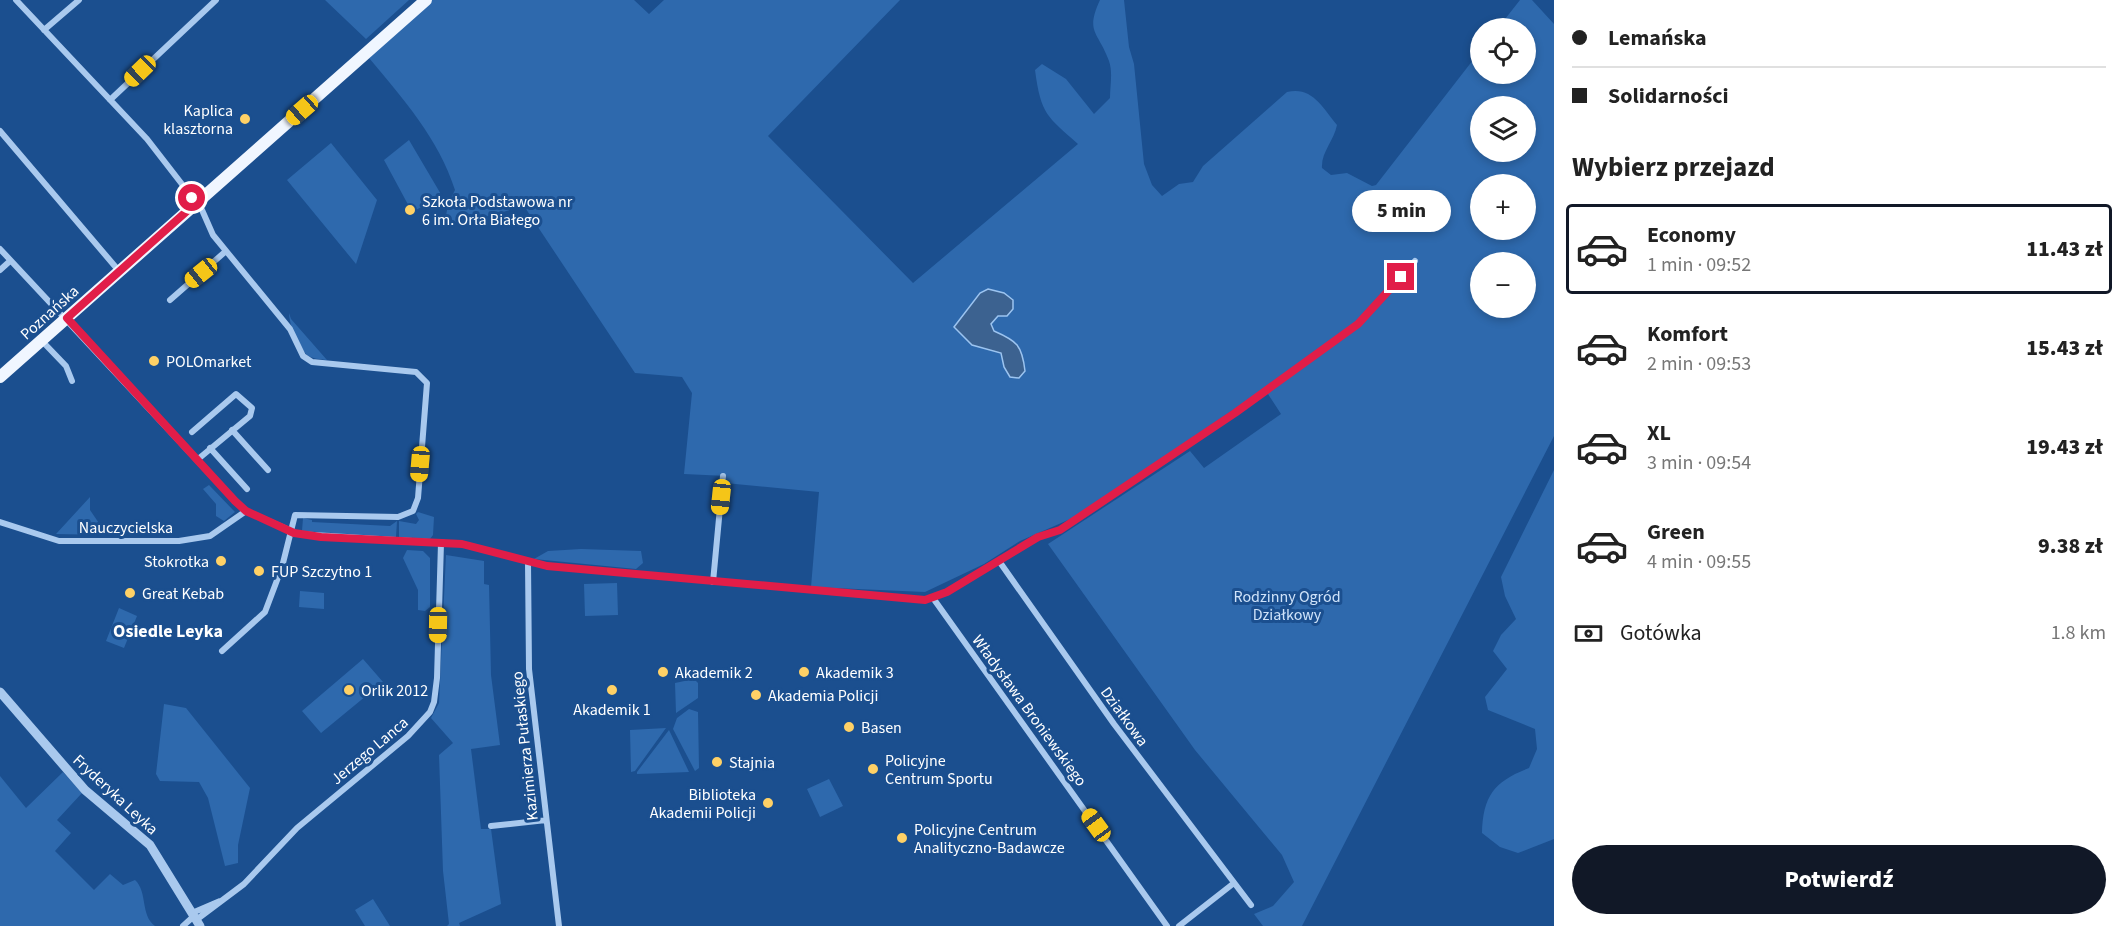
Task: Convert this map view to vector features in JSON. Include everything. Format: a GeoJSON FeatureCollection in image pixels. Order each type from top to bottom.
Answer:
{"type":"FeatureCollection","features":[{"type":"Feature","properties":{"kind":"main road","name":"Poznańska"},"geometry":{"type":"LineString","coordinates":[[0,377],[426,0]]}},
{"type":"Feature","properties":{"kind":"street"},"geometry":{"type":"LineString","coordinates":[[16,0],[147,140],[204,213],[213,235],[290,329],[300,351],[308,361],[416,372],[427,383],[418,498],[413,511],[398,517],[297,513],[282,567],[263,616],[222,651]]}},
{"type":"Feature","properties":{"kind":"street"},"geometry":{"type":"LineString","coordinates":[[45,30],[79,0]]}},
{"type":"Feature","properties":{"kind":"street"},"geometry":{"type":"LineString","coordinates":[[110,100],[216,0]]}},
{"type":"Feature","properties":{"kind":"street"},"geometry":{"type":"LineString","coordinates":[[0,130],[120,271]]}},
{"type":"Feature","properties":{"kind":"street"},"geometry":{"type":"LineString","coordinates":[[0,249],[57,313],[67,318],[246,511],[290,532],[321,537],[472,545],[547,566],[888,598],[933,598],[1038,537],[1060,530],[1269,389],[1358,324],[1415,261]]}},
{"type":"Feature","properties":{"kind":"street"},"geometry":{"type":"LineString","coordinates":[[170,300],[226,251]]}},
{"type":"Feature","properties":{"kind":"street"},"geometry":{"type":"LineString","coordinates":[[0,270],[10,261]]}},
{"type":"Feature","properties":{"kind":"street"},"geometry":{"type":"LineString","coordinates":[[42,341],[66,366],[72,381]]}},
{"type":"Feature","properties":{"kind":"street"},"geometry":{"type":"LineString","coordinates":[[192,432],[236,394],[247,402],[252,412],[197,460]]}},
{"type":"Feature","properties":{"kind":"street"},"geometry":{"type":"LineString","coordinates":[[232,430],[268,470]]}},
{"type":"Feature","properties":{"kind":"street"},"geometry":{"type":"LineString","coordinates":[[210,448],[247,489]]}},
{"type":"Feature","properties":{"kind":"street"},"geometry":{"type":"LineString","coordinates":[[713,582],[723,476]]}},
{"type":"Feature","properties":{"kind":"street","name":"Nauczycielska"},"geometry":{"type":"LineString","coordinates":[[0,522],[59,541],[179,541],[210,536],[246,511]]}},
{"type":"Feature","properties":{"kind":"street","name":"Jerzego Lanca"},"geometry":{"type":"LineString","coordinates":[[183,926],[244,884],[297,828],[408,736],[430,712],[434,702],[437,678],[441,543]]}},
{"type":"Feature","properties":{"kind":"street","name":"Działkowa"},"geometry":{"type":"LineString","coordinates":[[999,561],[1114,724],[1251,905]]}},
{"type":"Feature","properties":{"kind":"street","name":"Kazimierza Pułaskiego"},"geometry":{"type":"LineString","coordinates":[[528,562],[529,669],[559,926]]}},
{"type":"Feature","properties":{"kind":"street","name":"Władysława Broniewskiego"},"geometry":{"type":"LineString","coordinates":[[933,598],[1167,926]]}},
{"type":"Feature","properties":{"kind":"street","name":"Fryderyka Leyka"},"geometry":{"type":"LineString","coordinates":[[0,692],[85,790],[150,845],[196,919]]}},
{"type":"Feature","properties":{"kind":"street"},"geometry":{"type":"LineString","coordinates":[[491,826],[546,820]]}},
{"type":"Feature","properties":{"kind":"street"},"geometry":{"type":"LineString","coordinates":[[1179,926],[1234,883]]}},
{"type":"Feature","properties":{"kind":"green space"},"geometry":{"type":"Polygon","coordinates":[[[325,0],[409,0],[366,39],[325,0]]]}},
{"type":"Feature","properties":{"kind":"green space","name":"Rodzinny Ogród Działkowy"},"geometry":{"type":"Polygon","coordinates":[[[432,0],[634,0],[649,14],[664,0],[900,0],[768,136],[913,283],[1078,144],[1047,113],[1040,97],[1035,70],[1042,64],[1066,79],[1094,114],[1110,98],[1110,65],[1093,26],[1100,0],[1124,0],[1129,47],[1134,64],[1144,164],[1152,185],[1162,196],[1179,184],[1193,182],[1203,166],[1287,92],[1296,91],[1310,95],[1337,125],[1322,162],[1322,168],[1331,175],[1347,173],[1372,186],[1376,185],[1470,64],[1470,84],[1536,84],[1536,18],[1506,18],[1520,0],[1532,0],[1554,24],[1554,436],[1302,926],[1263,926],[1254,914],[1273,906],[1294,882],[1282,855],[1195,750],[1048,544],[1190,451],[1204,468],[1281,414],[1268,394],[1261,391],[1075,517],[1020,541],[984,564],[925,592],[811,587],[819,492],[725,483],[726,476],[684,474],[692,393],[682,377],[635,373],[524,206],[459,224],[446,216],[448,204],[455,190],[448,171],[430,136],[369,58],[432,0]]]}},
{"type":"Feature","properties":{"kind":"green space"},"geometry":{"type":"Polygon","coordinates":[[[409,140],[442,196],[412,212],[384,160],[409,140]]]}},
{"type":"Feature","properties":{"kind":"green space"},"geometry":{"type":"Polygon","coordinates":[[[331,143],[377,200],[356,264],[287,180],[331,143]]]}},
{"type":"Feature","properties":{"kind":"green space"},"geometry":{"type":"Polygon","coordinates":[[[289,313],[291,319],[327,360],[311,357],[300,347],[289,313]]]}},
{"type":"Feature","properties":{"kind":"green space"},"geometry":{"type":"Polygon","coordinates":[[[1554,470],[1554,839],[1518,853],[1500,847],[1482,833],[1483,820],[1488,799],[1499,784],[1529,768],[1537,749],[1535,729],[1488,710],[1485,697],[1507,669],[1493,651],[1501,635],[1516,619],[1505,596],[1501,577],[1554,470]]]}},
{"type":"Feature","properties":{"kind":"green space"},"geometry":{"type":"Polygon","coordinates":[[[209,485],[235,512],[224,521],[216,516],[216,504],[203,489],[209,485]]]}},
{"type":"Feature","properties":{"kind":"green space"},"geometry":{"type":"Polygon","coordinates":[[[90,497],[90,510],[107,535],[56,534],[90,497]]]}},
{"type":"Feature","properties":{"kind":"green space"},"geometry":{"type":"Polygon","coordinates":[[[418,512],[434,517],[433,535],[430,539],[399,537],[399,521],[416,524],[419,520],[416,514],[418,512]]]}},
{"type":"Feature","properties":{"kind":"green space"},"geometry":{"type":"Polygon","coordinates":[[[303,518],[312,520],[312,522],[390,526],[397,521],[396,537],[302,531],[303,518]]]}},
{"type":"Feature","properties":{"kind":"green space"},"geometry":{"type":"Polygon","coordinates":[[[581,549],[641,551],[643,563],[636,569],[534,559],[548,551],[581,549]]]}},
{"type":"Feature","properties":{"kind":"green space"},"geometry":{"type":"Polygon","coordinates":[[[407,550],[423,551],[430,558],[430,607],[425,611],[418,610],[418,590],[403,558],[407,550]]]}},
{"type":"Feature","properties":{"kind":"green space"},"geometry":{"type":"Polygon","coordinates":[[[446,555],[484,561],[484,584],[489,585],[491,675],[500,745],[471,749],[481,829],[491,829],[501,904],[459,923],[460,926],[447,926],[449,924],[443,871],[439,755],[453,743],[431,718],[439,703],[446,555]]]}},
{"type":"Feature","properties":{"kind":"green space"},"geometry":{"type":"Polygon","coordinates":[[[617,583],[618,615],[585,616],[584,584],[617,583]]]}},
{"type":"Feature","properties":{"kind":"green space"},"geometry":{"type":"Polygon","coordinates":[[[300,591],[324,593],[324,609],[299,607],[300,591]]]}},
{"type":"Feature","properties":{"kind":"green space"},"geometry":{"type":"Polygon","coordinates":[[[119,608],[137,616],[124,648],[106,641],[119,608]]]}},
{"type":"Feature","properties":{"kind":"green space","name":"Orlik 2012"},"geometry":{"type":"Polygon","coordinates":[[[363,659],[383,682],[321,733],[302,711],[363,659]]]}},
{"type":"Feature","properties":{"kind":"green space"},"geometry":{"type":"Polygon","coordinates":[[[694,679],[698,683],[698,698],[676,713],[675,683],[694,679]]]}},
{"type":"Feature","properties":{"kind":"green space"},"geometry":{"type":"Polygon","coordinates":[[[164,704],[186,708],[250,788],[238,845],[238,863],[225,866],[208,798],[199,782],[160,781],[156,774],[164,704]]]}},
{"type":"Feature","properties":{"kind":"green space"},"geometry":{"type":"Polygon","coordinates":[[[689,709],[698,712],[699,768],[695,771],[673,729],[677,718],[689,709]]]}},
{"type":"Feature","properties":{"kind":"green space"},"geometry":{"type":"Polygon","coordinates":[[[666,728],[635,771],[631,772],[630,730],[666,728]]]}},
{"type":"Feature","properties":{"kind":"green space"},"geometry":{"type":"Polygon","coordinates":[[[669,730],[689,772],[637,774],[637,772],[669,730]]]}},
{"type":"Feature","properties":{"kind":"green space"},"geometry":{"type":"Polygon","coordinates":[[[63,772],[82,793],[57,820],[71,833],[55,851],[94,890],[110,874],[123,885],[135,880],[142,891],[147,916],[155,926],[0,926],[0,776],[26,808],[63,772]]]}},
{"type":"Feature","properties":{"kind":"green space"},"geometry":{"type":"Polygon","coordinates":[[[829,779],[843,806],[820,817],[807,789],[829,779]]]}},
{"type":"Feature","properties":{"kind":"green space"},"geometry":{"type":"Polygon","coordinates":[[[373,899],[390,926],[365,926],[355,910],[373,899]]]}},
{"type":"Feature","properties":{"kind":"shaded area"},"geometry":{"type":"Polygon","coordinates":[[[988,289],[1004,293],[1013,300],[1013,309],[1007,316],[998,316],[991,324],[994,331],[1013,341],[1020,350],[1025,371],[1019,378],[1010,377],[1004,367],[1001,353],[972,345],[954,327],[980,293],[988,289]]]}},
{"type":"Feature","properties":{"kind":"place","name":"Kaplica klasztorna"},"geometry":{"type":"Point","coordinates":[245,119]}},
{"type":"Feature","properties":{"kind":"place","name":"Szkoła Podstawowa nr 6 im. Orła Białego"},"geometry":{"type":"Point","coordinates":[410,210]}},
{"type":"Feature","properties":{"kind":"place","name":"POLOmarket"},"geometry":{"type":"Point","coordinates":[154,361]}},
{"type":"Feature","properties":{"kind":"place","name":"Stokrotka"},"geometry":{"type":"Point","coordinates":[221,561]}},
{"type":"Feature","properties":{"kind":"place","name":"FUP Szczytno 1"},"geometry":{"type":"Point","coordinates":[259,571]}},
{"type":"Feature","properties":{"kind":"place","name":"Great Kebab"},"geometry":{"type":"Point","coordinates":[130,593]}},
{"type":"Feature","properties":{"kind":"place","name":"Akademik 2"},"geometry":{"type":"Point","coordinates":[663,672]}},
{"type":"Feature","properties":{"kind":"place","name":"Akademik 3"},"geometry":{"type":"Point","coordinates":[804,672]}},
{"type":"Feature","properties":{"kind":"place","name":"Orlik 2012"},"geometry":{"type":"Point","coordinates":[349,690]}},
{"type":"Feature","properties":{"kind":"place","name":"Akademik 1"},"geometry":{"type":"Point","coordinates":[612,690]}},
{"type":"Feature","properties":{"kind":"place","name":"Akademia Policji"},"geometry":{"type":"Point","coordinates":[756,695]}},
{"type":"Feature","properties":{"kind":"place","name":"Basen"},"geometry":{"type":"Point","coordinates":[849,727]}},
{"type":"Feature","properties":{"kind":"place","name":"Stajnia"},"geometry":{"type":"Point","coordinates":[717,762]}},
{"type":"Feature","properties":{"kind":"place","name":"Policyjne Centrum Sportu"},"geometry":{"type":"Point","coordinates":[873,769]}},
{"type":"Feature","properties":{"kind":"place","name":"Biblioteka Akademii Policji"},"geometry":{"type":"Point","coordinates":[768,803]}},
{"type":"Feature","properties":{"kind":"place","name":"Policyjne Centrum Analityczno-Badawcze"},"geometry":{"type":"Point","coordinates":[902,838]}},
{"type":"Feature","properties":{"kind":"district","name":"Osiedle Leyka"},"geometry":{"type":"Point","coordinates":[168,631]}},
{"type":"Feature","properties":{"kind":"route"},"geometry":{"type":"LineString","coordinates":[[192,198],[196,203],[67,318],[178,441],[246,511],[298,534],[472,545],[539,565],[888,598],[925,600],[933,598],[947,592],[1038,537],[1060,530],[1235,413],[1358,324],[1401,277]]}}]}
